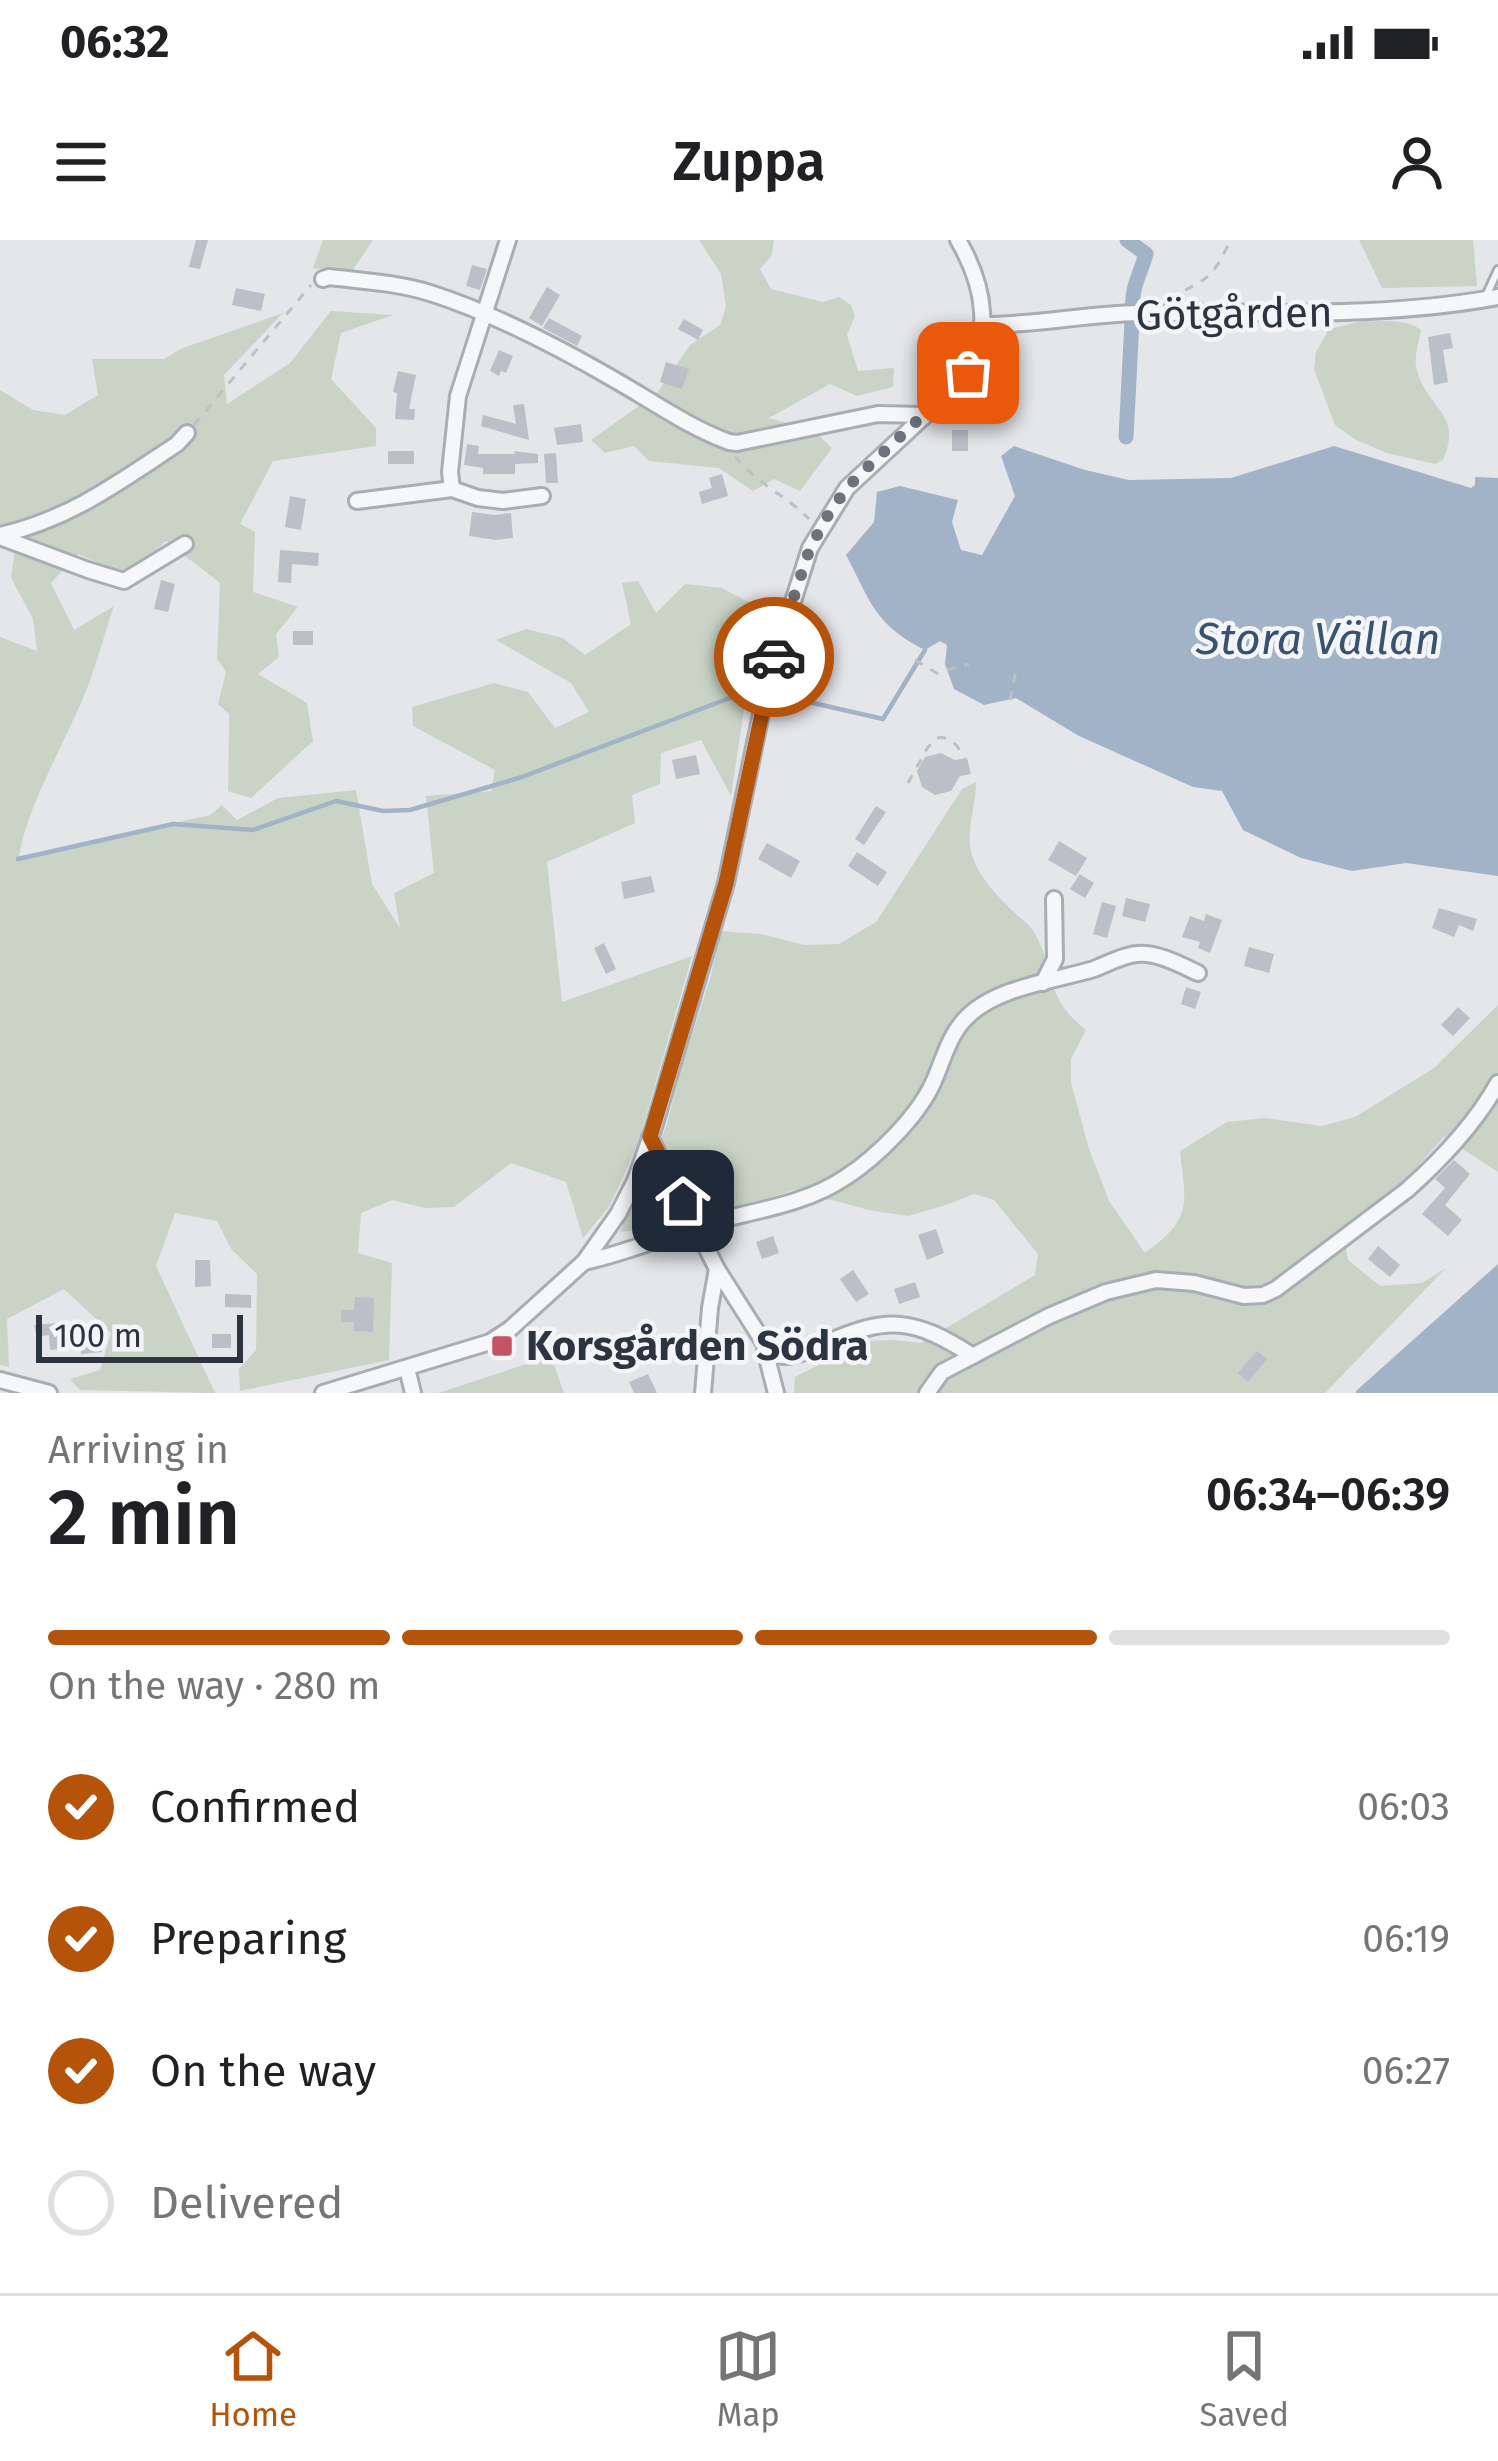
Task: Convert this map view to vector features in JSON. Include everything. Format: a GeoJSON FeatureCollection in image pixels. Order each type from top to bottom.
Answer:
{"type":"FeatureCollection","features":[{"type":"Feature","properties":{"kind":"street"},"geometry":{"type":"LineString","coordinates":[[452,489],[458,396],[508,240]]}},
{"type":"Feature","properties":{"kind":"street"},"geometry":{"type":"LineString","coordinates":[[323,1393],[490,1342],[510,1330],[584,1262],[626,1201],[650,1137],[726,883],[774,681],[819,529],[847,488],[958,384],[979,349],[983,325],[979,285],[958,240]]}},
{"type":"Feature","properties":{"kind":"street"},"geometry":{"type":"LineString","coordinates":[[323,280],[374,282],[426,292],[536,337],[729,442],[878,413],[925,415]]}},
{"type":"Feature","properties":{"kind":"street","name":"Götgården"},"geometry":{"type":"LineString","coordinates":[[983,325],[1155,313],[1346,313],[1420,309],[1491,298]]}},
{"type":"Feature","properties":{"kind":"street"},"geometry":{"type":"LineString","coordinates":[[0,536],[79,508],[187,433]]}},
{"type":"Feature","properties":{"kind":"street"},"geometry":{"type":"LineString","coordinates":[[357,501],[452,489],[502,501],[542,496]]}},
{"type":"Feature","properties":{"kind":"street"},"geometry":{"type":"LineString","coordinates":[[0,536],[124,581],[185,544]]}},
{"type":"Feature","properties":{"kind":"street"},"geometry":{"type":"LineString","coordinates":[[1043,983],[1054,958],[1054,899]]}},
{"type":"Feature","properties":{"kind":"street"},"geometry":{"type":"LineString","coordinates":[[584,1262],[695,1227],[776,1208],[845,1178],[923,1102],[948,1045],[969,1015],[1002,994],[1138,954],[1198,973]]}},
{"type":"Feature","properties":{"kind":"street"},"geometry":{"type":"LineString","coordinates":[[927,1393],[942,1372],[1075,1303],[1141,1281],[1194,1282],[1251,1297],[1276,1288],[1417,1182],[1470,1124],[1498,1083]]}},
{"type":"Feature","properties":{"kind":"street"},"geometry":{"type":"LineString","coordinates":[[650,1137],[717,1269],[764,1345],[777,1357],[793,1356],[864,1327],[897,1323],[926,1330],[973,1356]]}},
{"type":"Feature","properties":{"kind":"street"},"geometry":{"type":"LineString","coordinates":[[703,1393],[717,1269]]}},
{"type":"Feature","properties":{"kind":"street"},"geometry":{"type":"LineString","coordinates":[[764,1345],[776,1393]]}},
{"type":"Feature","properties":{"kind":"street"},"geometry":{"type":"LineString","coordinates":[[407,1368],[413,1393]]}},
{"type":"Feature","properties":{"kind":"street"},"geometry":{"type":"LineString","coordinates":[[6,1386],[49,1393]]}},
{"type":"Feature","properties":{"kind":"lane","name":"Götgården"},"geometry":{"type":"LineString","coordinates":[[1491,298],[1498,270]]}},
{"type":"Feature","properties":{"kind":"path"},"geometry":{"type":"LineString","coordinates":[[1155,313],[1215,269],[1232,240]]}},
{"type":"Feature","properties":{"kind":"path"},"geometry":{"type":"LineString","coordinates":[[187,433],[311,284],[323,280]]}},
{"type":"Feature","properties":{"kind":"path"},"geometry":{"type":"LineString","coordinates":[[729,442],[736,460],[760,483],[796,505],[819,529]]}},
{"type":"Feature","properties":{"kind":"path"},"geometry":{"type":"LineString","coordinates":[[915,660],[943,677]]}},
{"type":"Feature","properties":{"kind":"path"},"geometry":{"type":"LineString","coordinates":[[947,670],[969,664]]}},
{"type":"Feature","properties":{"kind":"path"},"geometry":{"type":"LineString","coordinates":[[1010,700],[1016,670]]}},
{"type":"Feature","properties":{"kind":"path"},"geometry":{"type":"LineString","coordinates":[[908,783],[937,738],[952,741],[964,758]]}},
{"type":"Feature","properties":{"kind":"green space"},"geometry":{"type":"Polygon","coordinates":[[[323,240],[373,240],[352,271],[313,268],[323,240]]]}},
{"type":"Feature","properties":{"kind":"green space"},"geometry":{"type":"Polygon","coordinates":[[[699,240],[774,240],[772,255],[760,269],[771,289],[823,302],[839,297],[851,305],[855,316],[847,335],[858,371],[894,368],[893,387],[857,396],[830,384],[769,418],[813,430],[832,448],[800,491],[774,479],[753,491],[719,468],[649,461],[634,446],[605,453],[591,440],[657,393],[690,345],[720,325],[726,307],[721,274],[699,240]]]}},
{"type":"Feature","properties":{"kind":"green space"},"geometry":{"type":"Polygon","coordinates":[[[1359,240],[1473,240],[1477,286],[1382,288],[1359,240]]]}},
{"type":"Feature","properties":{"kind":"green space"},"geometry":{"type":"Polygon","coordinates":[[[331,311],[393,315],[341,333],[331,379],[376,428],[376,446],[273,461],[240,524],[255,532],[253,592],[298,607],[276,634],[279,657],[258,674],[307,703],[313,741],[251,798],[228,791],[229,714],[218,704],[226,672],[217,659],[220,583],[166,541],[128,576],[78,554],[51,583],[74,630],[114,606],[86,691],[45,780],[19,858],[210,815],[222,805],[237,820],[278,798],[356,790],[372,884],[400,928],[394,893],[434,873],[426,796],[491,791],[495,770],[413,726],[412,707],[494,683],[528,692],[555,728],[589,712],[571,683],[496,640],[526,629],[563,638],[585,655],[631,624],[622,583],[638,581],[656,613],[685,584],[722,588],[767,612],[748,683],[731,796],[701,740],[661,753],[660,784],[632,795],[635,823],[547,862],[562,1002],[692,956],[638,1144],[609,1207],[583,1238],[566,1182],[511,1163],[454,1207],[425,1208],[392,1200],[361,1213],[358,1253],[392,1263],[389,1360],[240,1391],[239,1369],[256,1350],[257,1274],[231,1249],[217,1221],[175,1213],[156,1266],[215,1393],[80,1390],[70,1379],[100,1370],[111,1333],[64,1289],[7,1319],[9,1367],[0,1365],[0,637],[37,651],[33,619],[11,578],[15,549],[0,530],[0,390],[33,410],[65,415],[98,395],[92,359],[164,359],[283,313],[224,375],[227,404],[290,363],[331,311]]]}},
{"type":"Feature","properties":{"kind":"green space"},"geometry":{"type":"Polygon","coordinates":[[[1363,321],[1401,322],[1421,330],[1416,365],[1446,421],[1449,432],[1443,460],[1435,464],[1387,453],[1335,425],[1314,369],[1316,352],[1329,329],[1363,321]]]}},
{"type":"Feature","properties":{"kind":"green space"},"geometry":{"type":"Polygon","coordinates":[[[976,782],[972,855],[990,887],[1033,931],[1057,996],[1086,1030],[1071,1059],[1071,1082],[1109,1201],[1145,1253],[1172,1230],[1183,1210],[1180,1151],[1227,1122],[1265,1118],[1322,1126],[1355,1117],[1434,1068],[1498,1005],[1498,1172],[1444,1137],[1344,1238],[1348,1260],[1380,1286],[1422,1283],[1446,1268],[1325,1393],[794,1393],[795,1377],[864,1341],[921,1343],[1035,1275],[1038,1254],[994,1200],[974,1194],[908,1216],[794,1190],[678,1226],[620,1232],[666,1127],[720,931],[761,934],[804,945],[839,944],[876,922],[962,789],[976,782]]]}},
{"type":"Feature","properties":{"kind":"green space"},"geometry":{"type":"Polygon","coordinates":[[[551,1356],[564,1393],[438,1393],[551,1356]]]}},
{"type":"Feature","properties":{"kind":"water","name":"Stora Vällan"},"geometry":{"type":"Polygon","coordinates":[[[1014,446],[1129,480],[1231,478],[1334,446],[1471,488],[1475,477],[1498,478],[1498,876],[1406,863],[1352,871],[1301,858],[1243,830],[1222,791],[1193,787],[1079,736],[1016,698],[984,705],[954,689],[945,664],[947,645],[940,641],[925,650],[895,631],[876,610],[846,555],[874,522],[877,492],[900,486],[958,500],[952,522],[961,550],[982,555],[1015,496],[1001,456],[1014,446]]]}},
{"type":"Feature","properties":{"kind":"water"},"geometry":{"type":"Polygon","coordinates":[[[1498,1264],[1498,1393],[1356,1393],[1356,1391],[1498,1264]]]}},
{"type":"Feature","properties":{"kind":"building"},"geometry":{"type":"Polygon","coordinates":[[[196,240],[208,240],[200,269],[189,267],[196,240]]]}},
{"type":"Feature","properties":{"kind":"building"},"geometry":{"type":"Polygon","coordinates":[[[472,265],[487,269],[480,290],[466,286],[472,265]]]}},
{"type":"Feature","properties":{"kind":"building"},"geometry":{"type":"Polygon","coordinates":[[[547,287],[560,295],[542,326],[529,318],[547,287]]]}},
{"type":"Feature","properties":{"kind":"building"},"geometry":{"type":"Polygon","coordinates":[[[236,288],[265,294],[261,311],[232,305],[236,288]]]}},
{"type":"Feature","properties":{"kind":"building"},"geometry":{"type":"Polygon","coordinates":[[[549,318],[582,336],[577,346],[543,328],[549,318]]]}},
{"type":"Feature","properties":{"kind":"building"},"geometry":{"type":"Polygon","coordinates":[[[684,319],[703,330],[698,340],[678,329],[684,319]]]}},
{"type":"Feature","properties":{"kind":"building"},"geometry":{"type":"Polygon","coordinates":[[[1450,333],[1453,348],[1443,350],[1448,382],[1434,385],[1428,337],[1450,333]]]}},
{"type":"Feature","properties":{"kind":"building"},"geometry":{"type":"Polygon","coordinates":[[[499,350],[513,356],[506,373],[501,371],[499,376],[490,371],[499,350]]]}},
{"type":"Feature","properties":{"kind":"building"},"geometry":{"type":"Polygon","coordinates":[[[666,362],[689,369],[682,389],[660,382],[666,362]]]}},
{"type":"Feature","properties":{"kind":"building"},"geometry":{"type":"Polygon","coordinates":[[[398,371],[416,375],[409,409],[415,409],[414,420],[395,419],[397,393],[393,392],[398,371]]]}},
{"type":"Feature","properties":{"kind":"building"},"geometry":{"type":"Polygon","coordinates":[[[524,404],[529,440],[481,426],[483,415],[516,424],[513,405],[524,404]]]}},
{"type":"Feature","properties":{"kind":"building"},"geometry":{"type":"Polygon","coordinates":[[[581,424],[583,442],[557,445],[554,428],[581,424]]]}},
{"type":"Feature","properties":{"kind":"building"},"geometry":{"type":"Polygon","coordinates":[[[952,430],[968,430],[968,451],[952,451],[952,430]]]}},
{"type":"Feature","properties":{"kind":"building"},"geometry":{"type":"Polygon","coordinates":[[[467,444],[479,446],[478,454],[538,454],[538,463],[515,464],[515,474],[483,474],[483,468],[464,465],[467,444]]]}},
{"type":"Feature","properties":{"kind":"building"},"geometry":{"type":"Polygon","coordinates":[[[388,451],[414,451],[414,464],[388,464],[388,451]]]}},
{"type":"Feature","properties":{"kind":"building"},"geometry":{"type":"Polygon","coordinates":[[[556,453],[558,483],[546,483],[544,454],[556,453]]]}},
{"type":"Feature","properties":{"kind":"building"},"geometry":{"type":"Polygon","coordinates":[[[722,474],[728,496],[702,504],[699,492],[712,488],[709,478],[722,474]]]}},
{"type":"Feature","properties":{"kind":"building"},"geometry":{"type":"Polygon","coordinates":[[[290,496],[306,499],[301,530],[285,527],[290,496]]]}},
{"type":"Feature","properties":{"kind":"building"},"geometry":{"type":"Polygon","coordinates":[[[472,512],[511,513],[513,538],[469,536],[472,512]]]}},
{"type":"Feature","properties":{"kind":"building"},"geometry":{"type":"Polygon","coordinates":[[[280,550],[319,553],[318,566],[292,564],[291,583],[278,582],[280,550]]]}},
{"type":"Feature","properties":{"kind":"building"},"geometry":{"type":"Polygon","coordinates":[[[161,580],[175,584],[168,612],[154,609],[161,580]]]}},
{"type":"Feature","properties":{"kind":"building"},"geometry":{"type":"Polygon","coordinates":[[[293,631],[313,631],[313,645],[293,645],[293,631]]]}},
{"type":"Feature","properties":{"kind":"building"},"geometry":{"type":"Polygon","coordinates":[[[941,753],[955,760],[967,758],[971,774],[960,776],[951,791],[935,795],[922,787],[917,771],[925,757],[941,753]]]}},
{"type":"Feature","properties":{"kind":"building"},"geometry":{"type":"Polygon","coordinates":[[[696,755],[700,774],[676,779],[672,760],[696,755]]]}},
{"type":"Feature","properties":{"kind":"building"},"geometry":{"type":"Polygon","coordinates":[[[876,806],[886,812],[864,845],[855,839],[876,806]]]}},
{"type":"Feature","properties":{"kind":"building"},"geometry":{"type":"Polygon","coordinates":[[[1059,841],[1087,858],[1076,876],[1048,860],[1059,841]]]}},
{"type":"Feature","properties":{"kind":"building"},"geometry":{"type":"Polygon","coordinates":[[[767,843],[800,861],[791,878],[758,859],[767,843]]]}},
{"type":"Feature","properties":{"kind":"building"},"geometry":{"type":"Polygon","coordinates":[[[857,852],[887,872],[878,886],[848,866],[857,852]]]}},
{"type":"Feature","properties":{"kind":"building"},"geometry":{"type":"Polygon","coordinates":[[[1080,874],[1094,883],[1085,898],[1070,889],[1080,874]]]}},
{"type":"Feature","properties":{"kind":"building"},"geometry":{"type":"Polygon","coordinates":[[[651,876],[655,892],[624,899],[621,882],[651,876]]]}},
{"type":"Feature","properties":{"kind":"building"},"geometry":{"type":"Polygon","coordinates":[[[1126,898],[1150,904],[1145,922],[1122,916],[1126,898]]]}},
{"type":"Feature","properties":{"kind":"building"},"geometry":{"type":"Polygon","coordinates":[[[1102,902],[1116,906],[1107,938],[1093,934],[1102,902]]]}},
{"type":"Feature","properties":{"kind":"building"},"geometry":{"type":"Polygon","coordinates":[[[1439,908],[1477,919],[1473,931],[1459,925],[1454,937],[1432,928],[1439,908]]]}},
{"type":"Feature","properties":{"kind":"building"},"geometry":{"type":"Polygon","coordinates":[[[1206,914],[1222,920],[1210,953],[1198,948],[1200,942],[1182,937],[1190,916],[1204,921],[1206,914]]]}},
{"type":"Feature","properties":{"kind":"building"},"geometry":{"type":"Polygon","coordinates":[[[604,943],[616,969],[606,974],[594,948],[604,943]]]}},
{"type":"Feature","properties":{"kind":"building"},"geometry":{"type":"Polygon","coordinates":[[[1249,947],[1274,954],[1269,973],[1244,966],[1249,947]]]}},
{"type":"Feature","properties":{"kind":"building"},"geometry":{"type":"Polygon","coordinates":[[[1186,987],[1201,992],[1195,1009],[1181,1004],[1186,987]]]}},
{"type":"Feature","properties":{"kind":"building"},"geometry":{"type":"Polygon","coordinates":[[[1458,1007],[1470,1018],[1453,1036],[1441,1025],[1458,1007]]]}},
{"type":"Feature","properties":{"kind":"building"},"geometry":{"type":"Polygon","coordinates":[[[1454,1160],[1470,1174],[1445,1205],[1462,1220],[1448,1236],[1422,1214],[1445,1188],[1435,1179],[1454,1160]]]}},
{"type":"Feature","properties":{"kind":"building"},"geometry":{"type":"Polygon","coordinates":[[[936,1229],[944,1253],[927,1260],[918,1235],[936,1229]]]}},
{"type":"Feature","properties":{"kind":"building"},"geometry":{"type":"Polygon","coordinates":[[[773,1236],[779,1253],[762,1259],[756,1242],[773,1236]]]}},
{"type":"Feature","properties":{"kind":"building"},"geometry":{"type":"Polygon","coordinates":[[[1378,1246],[1400,1265],[1390,1277],[1368,1259],[1378,1246]]]}},
{"type":"Feature","properties":{"kind":"building"},"geometry":{"type":"Polygon","coordinates":[[[195,1260],[210,1260],[211,1286],[195,1287],[195,1260]]]}},
{"type":"Feature","properties":{"kind":"building"},"geometry":{"type":"Polygon","coordinates":[[[853,1270],[869,1294],[856,1302],[840,1279],[853,1270]]]}},
{"type":"Feature","properties":{"kind":"building"},"geometry":{"type":"Polygon","coordinates":[[[915,1282],[920,1297],[899,1304],[894,1289],[915,1282]]]}},
{"type":"Feature","properties":{"kind":"building"},"geometry":{"type":"Polygon","coordinates":[[[225,1294],[251,1295],[251,1308],[225,1307],[225,1294]]]}},
{"type":"Feature","properties":{"kind":"building"},"geometry":{"type":"Polygon","coordinates":[[[355,1297],[374,1298],[373,1332],[354,1331],[354,1322],[341,1322],[341,1310],[354,1310],[355,1297]]]}},
{"type":"Feature","properties":{"kind":"building"},"geometry":{"type":"Polygon","coordinates":[[[58,1323],[59,1331],[99,1327],[102,1352],[81,1354],[80,1347],[50,1350],[49,1335],[37,1337],[34,1325],[58,1323]]]}},
{"type":"Feature","properties":{"kind":"building"},"geometry":{"type":"Polygon","coordinates":[[[212,1334],[231,1334],[231,1348],[212,1348],[212,1334]]]}},
{"type":"Feature","properties":{"kind":"building"},"geometry":{"type":"Polygon","coordinates":[[[1257,1351],[1267,1359],[1248,1382],[1238,1373],[1257,1351]]]}},
{"type":"Feature","properties":{"kind":"building"},"geometry":{"type":"Polygon","coordinates":[[[648,1374],[657,1393],[634,1393],[629,1382],[648,1374]]]}},
{"type":"Feature","properties":{"kind":"waterway"},"geometry":{"type":"LineString","coordinates":[[1127,240],[1146,254],[1133,307]]}},
{"type":"Feature","properties":{"kind":"waterway"},"geometry":{"type":"LineString","coordinates":[[1126,437],[1132,321]]}},
{"type":"Feature","properties":{"kind":"waterway"},"geometry":{"type":"LineString","coordinates":[[18,859],[173,824],[253,830],[336,801],[383,811],[410,810],[522,777],[735,696],[774,694],[883,719],[925,650]]}},
{"type":"Feature","properties":{"kind":"way so far"},"geometry":{"type":"LineString","coordinates":[[774,657],[810,548],[832,508],[856,478],[968,373]]}},
{"type":"Feature","properties":{"kind":"place","name":"Korsgården Södra"},"geometry":{"type":"Point","coordinates":[502,1346]}},
{"type":"Feature","properties":{"kind":"route"},"geometry":{"type":"LineString","coordinates":[[683,1201],[650,1137],[726,883],[774,657]]}}]}
